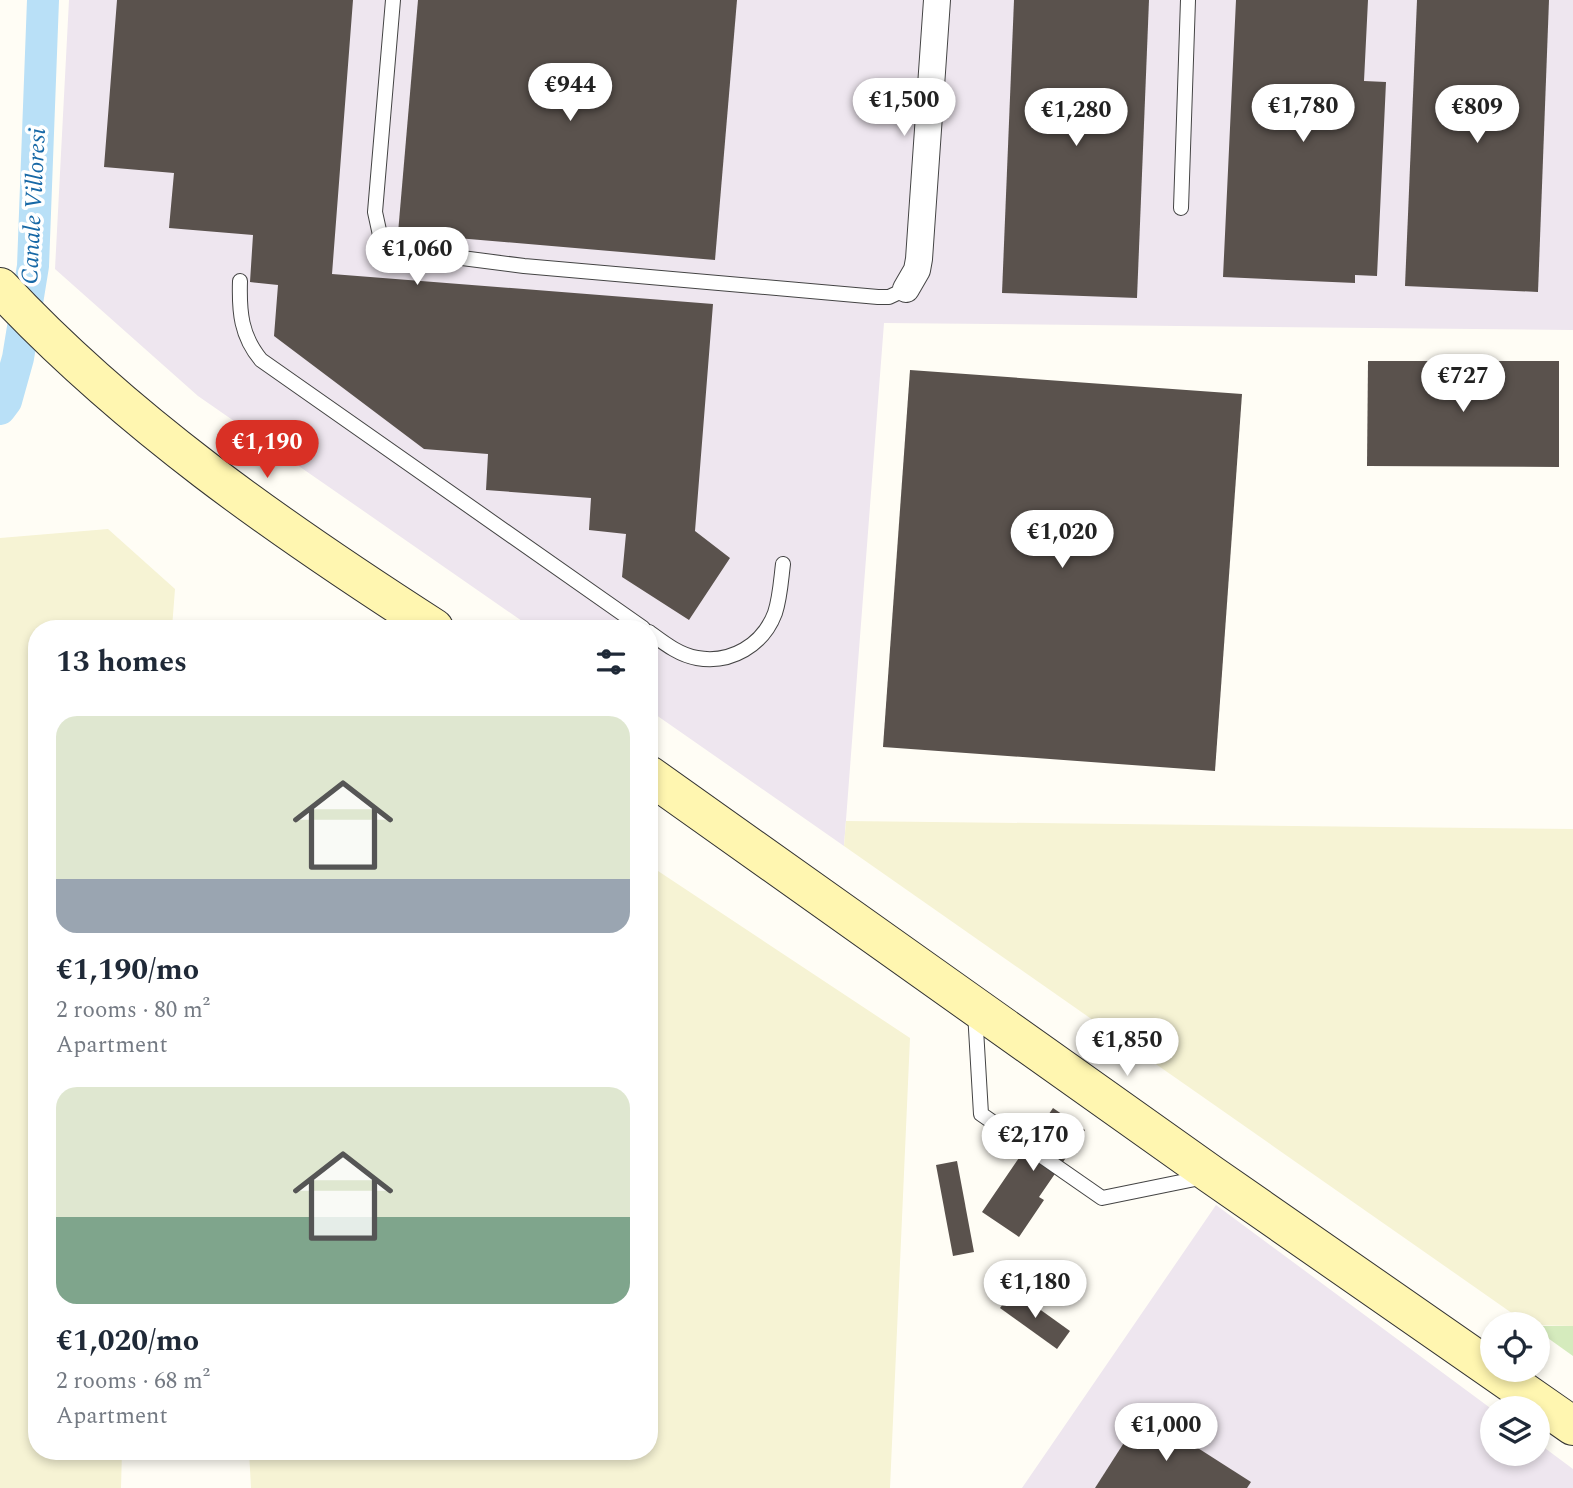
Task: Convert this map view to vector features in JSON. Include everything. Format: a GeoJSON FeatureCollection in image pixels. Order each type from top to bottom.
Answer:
{"type":"FeatureCollection","features":[{"type":"Feature","properties":{"kind":"main road"},"geometry":{"type":"LineString","coordinates":[[0,287],[34,323],[169,441],[263,514],[423,620]]}},
{"type":"Feature","properties":{"kind":"main road"},"geometry":{"type":"LineString","coordinates":[[658,781],[1212,1175],[1573,1426]]}},
{"type":"Feature","properties":{"kind":"street"},"geometry":{"type":"LineString","coordinates":[[905,289],[917,270],[919,259],[937,0]]}},
{"type":"Feature","properties":{"kind":"lane"},"geometry":{"type":"LineString","coordinates":[[393,0],[374,212],[380,235],[393,249],[524,266],[878,297],[889,297],[905,289]]}},
{"type":"Feature","properties":{"kind":"lane"},"geometry":{"type":"LineString","coordinates":[[1181,208],[1188,0]]}},
{"type":"Feature","properties":{"kind":"lane"},"geometry":{"type":"LineString","coordinates":[[240,281],[240,318],[250,347],[261,360],[632,620]]}},
{"type":"Feature","properties":{"kind":"lane"},"geometry":{"type":"LineString","coordinates":[[658,638],[675,650],[697,658],[721,659],[753,645],[765,632],[775,613],[783,565]]}},
{"type":"Feature","properties":{"kind":"lane"},"geometry":{"type":"LineString","coordinates":[[974,1004],[981,1114],[1102,1198],[1212,1175]]}},
{"type":"Feature","properties":{"kind":"shaded area"},"geometry":{"type":"Polygon","coordinates":[[[69,0],[1573,0],[1573,330],[884,323],[844,846],[658,716],[658,620],[520,620],[198,396],[55,269],[69,0]]]}},
{"type":"Feature","properties":{"kind":"shaded area"},"geometry":{"type":"Polygon","coordinates":[[[108,529],[175,589],[173,620],[28,620],[28,1460],[122,1460],[121,1488],[0,1488],[0,538],[108,529]]]}},
{"type":"Feature","properties":{"kind":"shaded area"},"geometry":{"type":"Polygon","coordinates":[[[846,821],[1573,829],[1573,1326],[1550,1325],[1550,1312],[1510,1312],[844,846],[846,821]]]}},
{"type":"Feature","properties":{"kind":"shaded area"},"geometry":{"type":"Polygon","coordinates":[[[658,871],[910,1038],[890,1488],[251,1488],[249,1460],[658,1460],[658,871]]]}},
{"type":"Feature","properties":{"kind":"shaded area"},"geometry":{"type":"Polygon","coordinates":[[[1216,1205],[1480,1400],[1480,1466],[1550,1466],[1550,1452],[1573,1469],[1573,1488],[1022,1488],[1216,1205]]]}},
{"type":"Feature","properties":{"kind":"green space"},"geometry":{"type":"Polygon","coordinates":[[[1550,1326],[1573,1326],[1573,1356],[1550,1340],[1550,1326]]]}},
{"type":"Feature","properties":{"kind":"building"},"geometry":{"type":"Polygon","coordinates":[[[117,0],[353,0],[332,274],[713,304],[695,531],[730,558],[689,620],[622,577],[626,534],[589,530],[591,498],[486,490],[488,454],[424,449],[274,336],[278,285],[250,282],[253,235],[169,228],[174,173],[104,167],[117,0]]]}},
{"type":"Feature","properties":{"kind":"building"},"geometry":{"type":"Polygon","coordinates":[[[418,0],[737,0],[715,260],[398,233],[418,0]]]}},
{"type":"Feature","properties":{"kind":"building"},"geometry":{"type":"Polygon","coordinates":[[[1014,0],[1149,0],[1137,298],[1002,293],[1014,0]]]}},
{"type":"Feature","properties":{"kind":"building"},"geometry":{"type":"Polygon","coordinates":[[[1236,0],[1368,0],[1364,81],[1386,82],[1377,276],[1355,275],[1355,283],[1223,277],[1236,0]]]}},
{"type":"Feature","properties":{"kind":"building"},"geometry":{"type":"Polygon","coordinates":[[[1417,0],[1549,0],[1538,292],[1405,286],[1417,0]]]}},
{"type":"Feature","properties":{"kind":"building"},"geometry":{"type":"Polygon","coordinates":[[[1368,361],[1559,361],[1559,467],[1367,466],[1368,361]]]}},
{"type":"Feature","properties":{"kind":"building"},"geometry":{"type":"Polygon","coordinates":[[[910,370],[1242,394],[1215,771],[883,747],[910,370]]]}},
{"type":"Feature","properties":{"kind":"building"},"geometry":{"type":"Polygon","coordinates":[[[1053,1108],[1085,1130],[1039,1197],[1044,1200],[1019,1237],[982,1212],[1053,1108]]]}},
{"type":"Feature","properties":{"kind":"building"},"geometry":{"type":"Polygon","coordinates":[[[957,1161],[974,1252],[953,1256],[936,1165],[957,1161]]]}},
{"type":"Feature","properties":{"kind":"building"},"geometry":{"type":"Polygon","coordinates":[[[1013,1290],[1070,1331],[1057,1349],[1000,1308],[1013,1290]]]}},
{"type":"Feature","properties":{"kind":"building"},"geometry":{"type":"Polygon","coordinates":[[[1143,1413],[1251,1482],[1247,1488],[1095,1488],[1143,1413]]]}},
{"type":"Feature","properties":{"kind":"waterway","name":"Canale Villoresi"},"geometry":{"type":"LineString","coordinates":[[0,409],[6,401],[18,358],[33,266],[43,0]]}}]}
